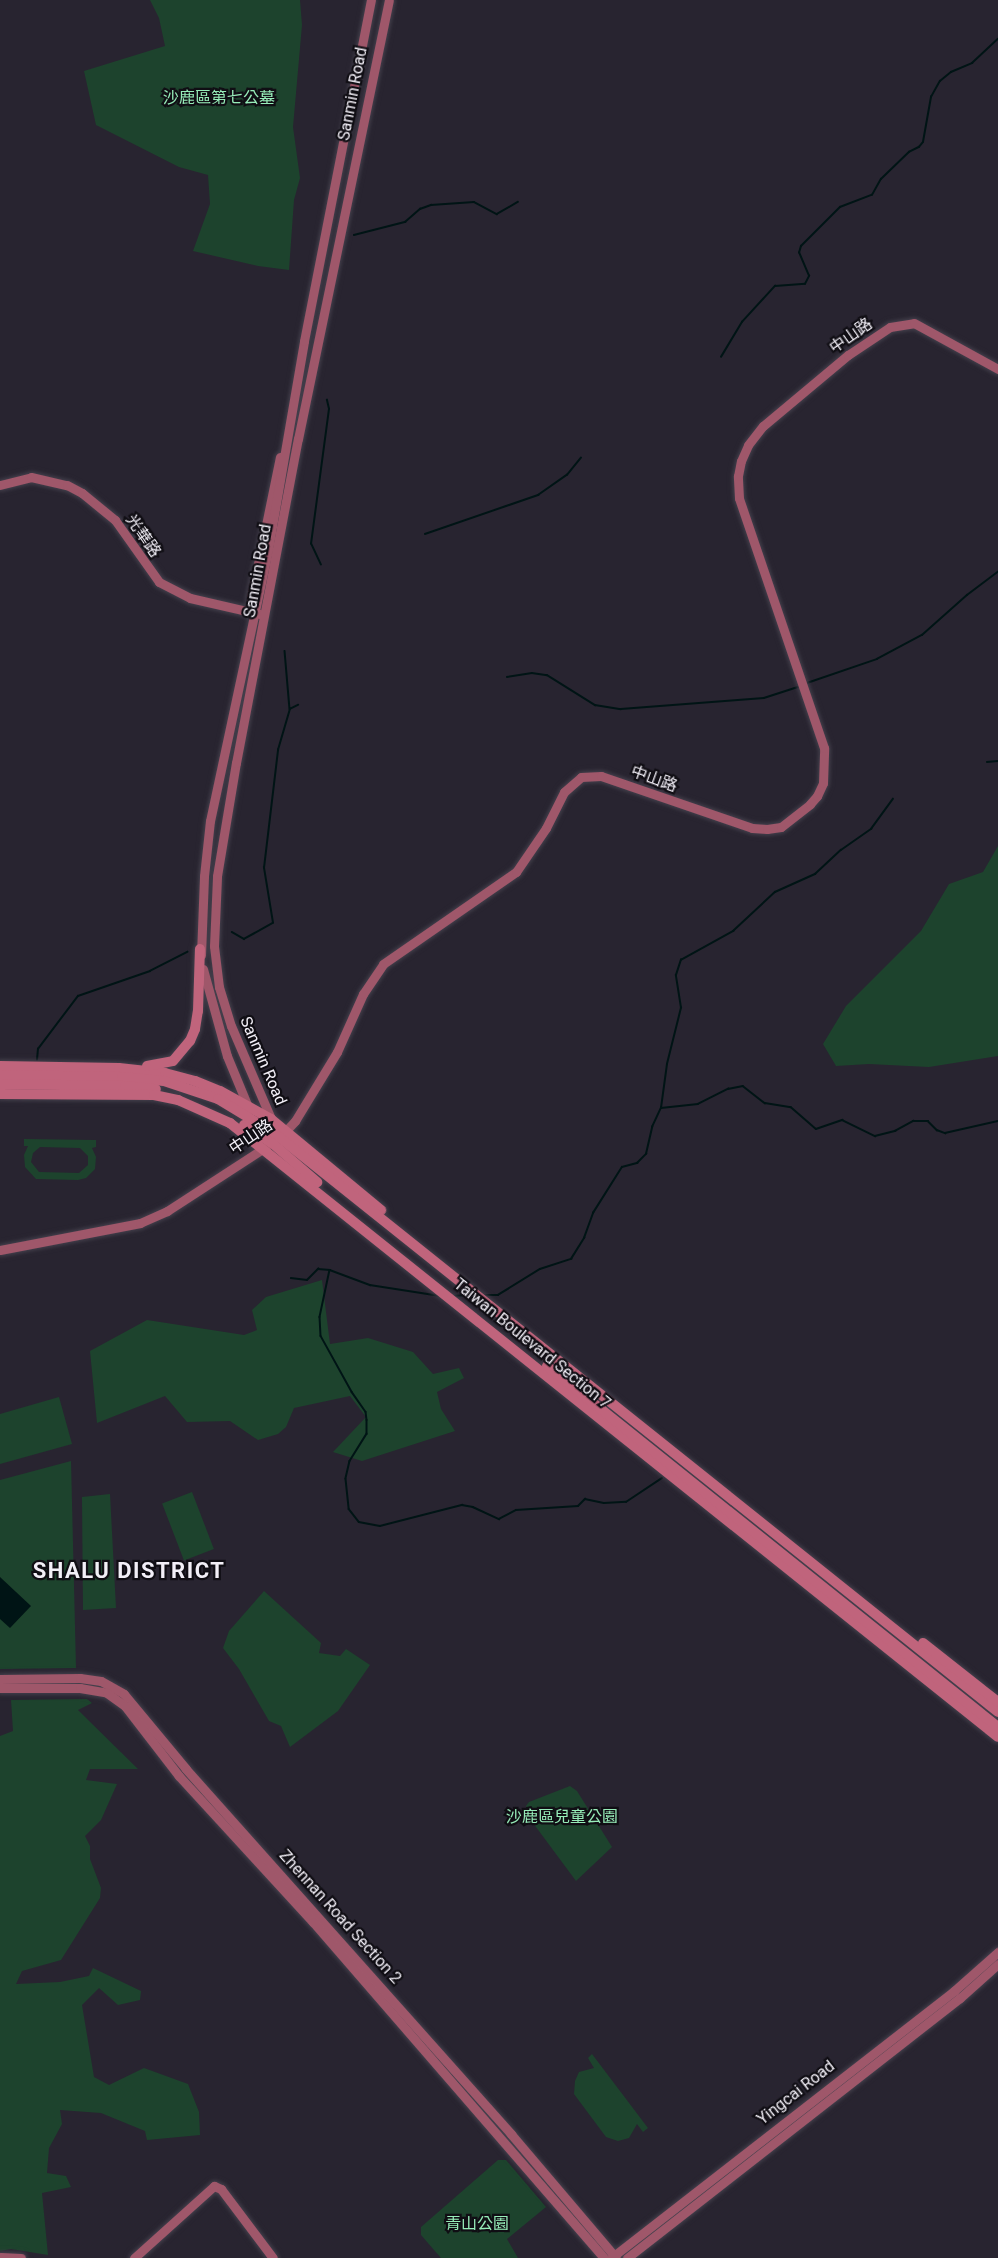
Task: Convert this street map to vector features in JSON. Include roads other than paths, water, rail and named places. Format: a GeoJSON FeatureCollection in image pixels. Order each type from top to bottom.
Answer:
{"type":"FeatureCollection","features":[{"type":"Feature","properties":{"kind":"main road"},"geometry":{"type":"LineString","coordinates":[[119,1068],[163,1065],[173,1061],[185,1049],[197,1020],[200,949]]}},
{"type":"Feature","properties":{"kind":"main road","name":"Taiwan Boulevard Section 7"},"geometry":{"type":"LineString","coordinates":[[0,1066],[119,1068],[165,1073],[220,1091],[272,1119],[275,1138],[397,1248],[894,1641],[998,1727]]}},
{"type":"Feature","properties":{"kind":"main road","name":"Taiwan Boulevard Section 7"},"geometry":{"type":"LineString","coordinates":[[0,1075],[122,1077],[164,1081],[218,1099],[253,1121],[470,1290],[998,1712]]}},
{"type":"Feature","properties":{"kind":"main road","name":"Taiwan Boulevard Section 7"},"geometry":{"type":"LineString","coordinates":[[0,1084],[125,1086],[161,1090],[213,1107],[258,1134],[275,1138],[998,1737]]}},
{"type":"Feature","properties":{"kind":"main road","name":"Taiwan Boulevard Section 7"},"geometry":{"type":"LineString","coordinates":[[0,1094],[154,1095],[171,1098],[230,1123],[275,1138],[401,1227],[998,1702]]}},
{"type":"Feature","properties":{"kind":"main road","name":"Taiwan Boulevard Section 7"},"geometry":{"type":"LineString","coordinates":[[401,1227],[465,1280],[470,1290]]}},
{"type":"Feature","properties":{"kind":"street","name":"Sanmin Road"},"geometry":{"type":"LineString","coordinates":[[258,1134],[213,1012],[200,949],[210,821],[285,456],[304,341],[371,0]]}},
{"type":"Feature","properties":{"kind":"street","name":"Sanmin Road"},"geometry":{"type":"LineString","coordinates":[[272,1119],[239,1044],[219,987],[214,946],[218,876],[236,763],[265,614],[389,0]]}},
{"type":"Feature","properties":{"kind":"street","name":"中山路"},"geometry":{"type":"LineString","coordinates":[[0,1250],[140,1223],[167,1211],[275,1138],[337,1052],[363,994],[383,964],[495,889],[516,872],[546,828],[564,792],[581,777],[601,776],[752,828],[767,829],[781,826],[810,804],[823,783],[824,748],[739,498],[738,476],[741,461],[748,445],[763,426],[848,355],[890,327],[914,323],[998,369]]}},
{"type":"Feature","properties":{"kind":"street"},"geometry":{"type":"LineString","coordinates":[[304,341],[318,343]]}},
{"type":"Feature","properties":{"kind":"street","name":"光華路"},"geometry":{"type":"LineString","coordinates":[[0,485],[32,477],[67,485],[82,493],[115,520],[159,582],[190,598],[254,614],[265,614]]}},
{"type":"Feature","properties":{"kind":"street"},"geometry":{"type":"LineString","coordinates":[[223,762],[236,763]]}},
{"type":"Feature","properties":{"kind":"street"},"geometry":{"type":"LineString","coordinates":[[202,912],[216,911]]}},
{"type":"Feature","properties":{"kind":"street","name":"Zhennan Road Section 2"},"geometry":{"type":"LineString","coordinates":[[0,1679],[80,1678],[101,1681],[124,1694],[186,1768],[511,2134],[614,2257]]}},
{"type":"Feature","properties":{"kind":"street","name":"Zhennan Road Section 2"},"geometry":{"type":"LineString","coordinates":[[0,1688],[80,1688],[107,1693],[125,1706],[179,1776],[313,1922],[604,2258]]}},
{"type":"Feature","properties":{"kind":"street","name":"Yingcai Road"},"geometry":{"type":"LineString","coordinates":[[614,2257],[954,1991],[998,1952]]}},
{"type":"Feature","properties":{"kind":"street","name":"Yingcai Road"},"geometry":{"type":"LineString","coordinates":[[627,2258],[960,1998],[998,1964]]}},
{"type":"Feature","properties":{"kind":"street"},"geometry":{"type":"LineString","coordinates":[[134,2258],[214,2186],[221,2189],[273,2258]]}},
{"type":"Feature","properties":{"kind":"street"},"geometry":{"type":"LineString","coordinates":[[0,2257],[21,2258]]}},
{"type":"Feature","properties":{"kind":"waterway"},"geometry":{"type":"LineString","coordinates":[[721,357],[742,322],[775,286],[805,284],[809,276],[799,253],[801,246],[840,207],[872,195],[881,179],[923,142],[931,97],[940,81],[951,72],[972,63],[998,39]]}},
{"type":"Feature","properties":{"kind":"waterway"},"geometry":{"type":"LineString","coordinates":[[354,235],[405,222],[420,209],[431,205],[474,202],[497,214],[518,202]]}},
{"type":"Feature","properties":{"kind":"waterway"},"geometry":{"type":"LineString","coordinates":[[321,565],[311,544],[329,409],[327,400]]}},
{"type":"Feature","properties":{"kind":"waterway"},"geometry":{"type":"LineString","coordinates":[[425,534],[538,495],[567,475],[581,458]]}},
{"type":"Feature","properties":{"kind":"waterway"},"geometry":{"type":"LineString","coordinates":[[807,683],[877,659],[922,635],[967,595],[998,572]]}},
{"type":"Feature","properties":{"kind":"waterway"},"geometry":{"type":"LineString","coordinates":[[285,651],[290,709]]}},
{"type":"Feature","properties":{"kind":"waterway"},"geometry":{"type":"LineString","coordinates":[[507,677],[532,673],[547,675],[595,705],[621,709],[764,698],[798,687]]}},
{"type":"Feature","properties":{"kind":"waterway"},"geometry":{"type":"LineString","coordinates":[[232,932],[244,939],[273,923],[264,868],[278,750],[290,709],[298,705]]}},
{"type":"Feature","properties":{"kind":"waterway"},"geometry":{"type":"LineString","coordinates":[[987,762],[998,761]]}},
{"type":"Feature","properties":{"kind":"waterway"},"geometry":{"type":"LineString","coordinates":[[661,1108],[667,1064],[681,1008],[676,975],[681,960],[733,931],[775,892],[815,874],[841,850],[871,829],[893,799]]}},
{"type":"Feature","properties":{"kind":"waterway"},"geometry":{"type":"LineString","coordinates":[[37,1060],[38,1049],[78,996],[150,971],[187,952]]}},
{"type":"Feature","properties":{"kind":"waterway"},"geometry":{"type":"LineString","coordinates":[[484,1295],[498,1295],[540,1269],[571,1259],[584,1238],[593,1213],[622,1167],[637,1163],[646,1154],[652,1127],[661,1108],[698,1104],[728,1089],[743,1086],[765,1103],[791,1107],[816,1129],[842,1120],[875,1136],[895,1131],[913,1121],[928,1121],[937,1130],[945,1133],[998,1121]]}},
{"type":"Feature","properties":{"kind":"waterway"},"geometry":{"type":"LineString","coordinates":[[291,1278],[307,1280],[318,1269],[330,1270],[320,1317],[321,1336],[352,1392],[366,1412],[367,1420],[367,1434],[350,1461],[346,1479],[349,1509],[359,1522],[380,1526],[462,1505],[473,1507],[499,1519],[516,1510],[578,1506],[585,1499],[604,1503],[626,1502],[662,1478]]}},
{"type":"Feature","properties":{"kind":"waterway"},"geometry":{"type":"LineString","coordinates":[[330,1270],[370,1285],[440,1296]]}},
{"type":"Feature","properties":{"kind":"waterway"},"geometry":{"type":"LineString","coordinates":[[454,1296],[470,1295]]}},
{"type":"Feature","properties":{"kind":"district","name":"SHALU DISTRICT"},"geometry":{"type":"Point","coordinates":[129,1571]}},
{"type":"Feature","properties":{"kind":"park label","name":"沙鹿區第七公墓"},"geometry":{"type":"Point","coordinates":[219,98]}},
{"type":"Feature","properties":{"kind":"park label","name":"沙鹿區兒童公園"},"geometry":{"type":"Point","coordinates":[562,1817]}},
{"type":"Feature","properties":{"kind":"park label","name":"青山公園"},"geometry":{"type":"Point","coordinates":[477,2224]}}]}
